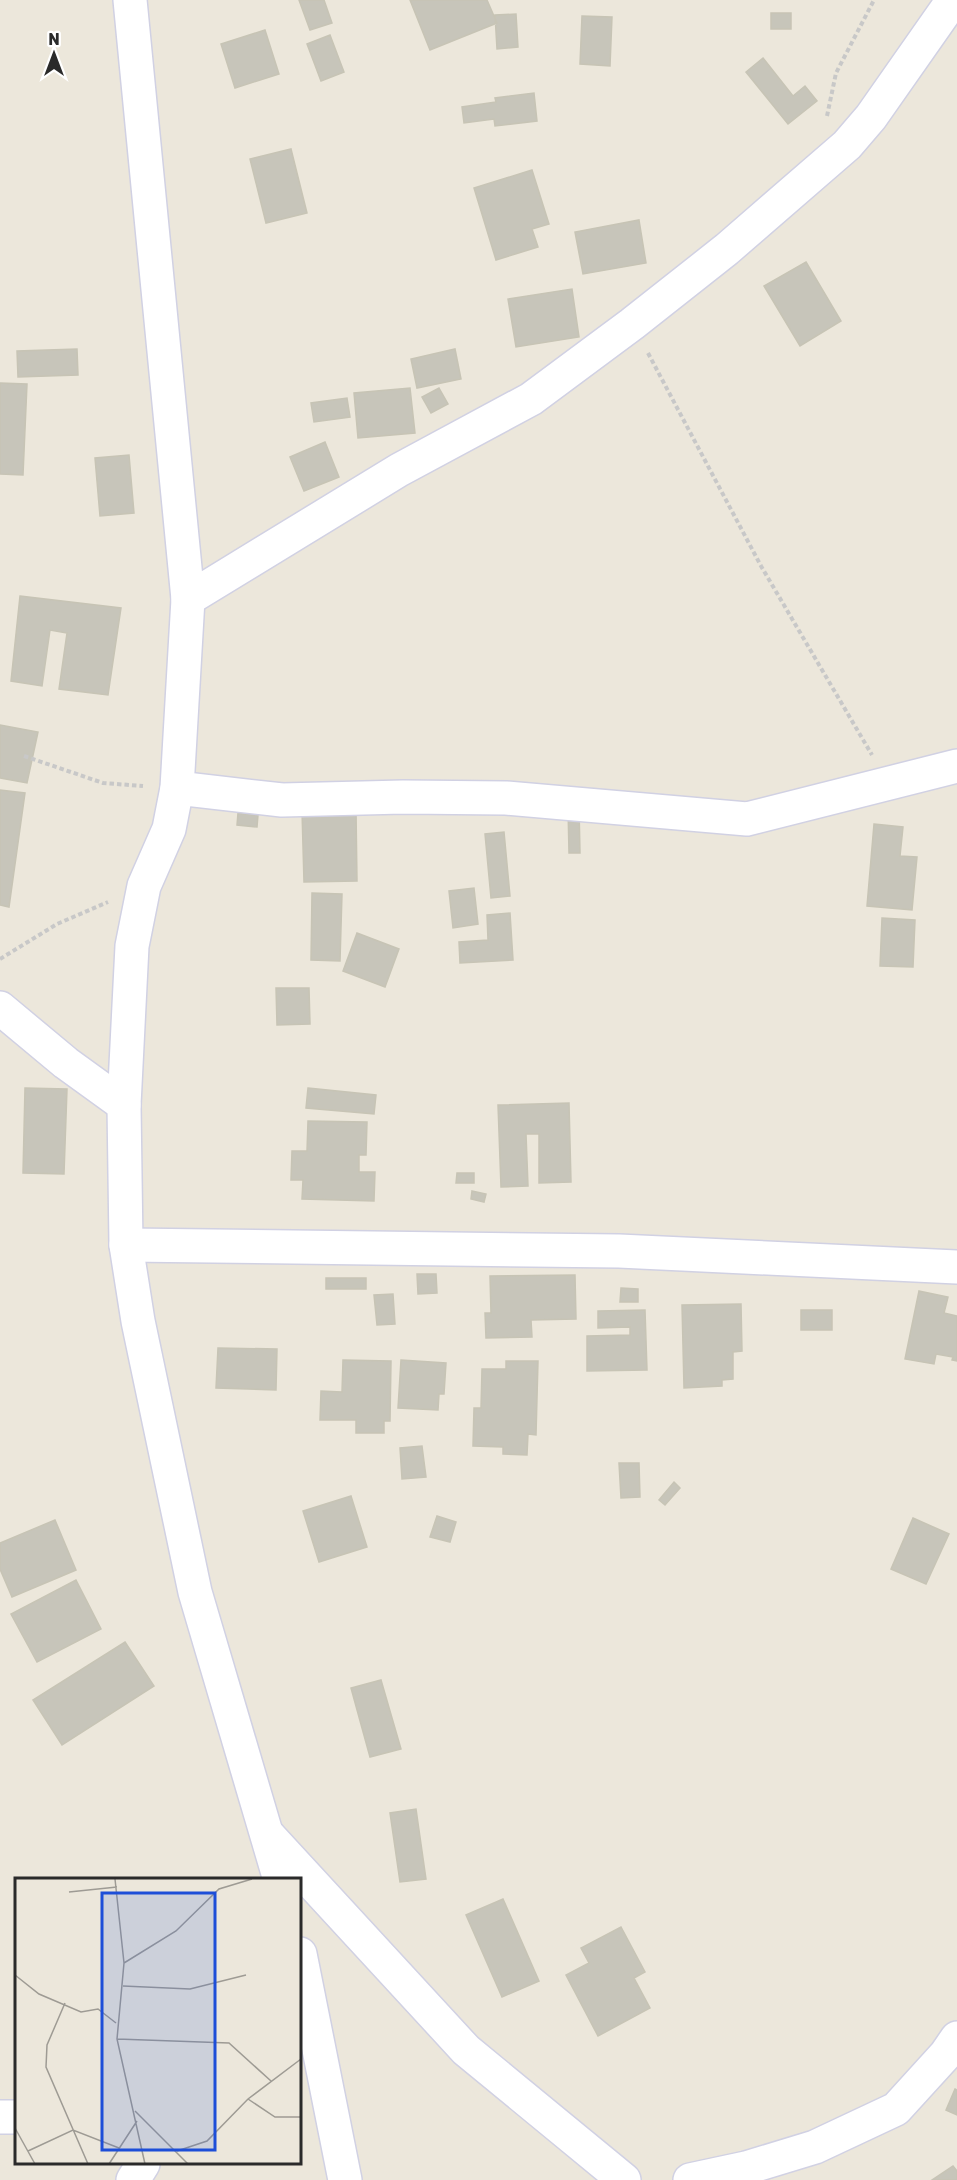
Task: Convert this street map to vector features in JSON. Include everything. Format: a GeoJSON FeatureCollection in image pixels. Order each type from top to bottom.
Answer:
{"type":"FeatureCollection","features":[{"type":"Feature","properties":{"kind":"street"},"geometry":{"type":"LineString","coordinates":[[130,0],[188,599],[177,788],[169,829],[144,886],[132,946],[124,1105],[126,1245],[138,1322],[195,1592],[279,1878]]}},
{"type":"Feature","properties":{"kind":"street"},"geometry":{"type":"LineString","coordinates":[[188,599],[399,470],[531,399],[632,324],[727,249],[847,145],[871,117],[953,0]]}},
{"type":"Feature","properties":{"kind":"street"},"geometry":{"type":"LineString","coordinates":[[177,788],[282,800],[404,797],[506,798],[747,819],[957,766]]}},
{"type":"Feature","properties":{"kind":"street"},"geometry":{"type":"LineString","coordinates":[[0,1008],[66,1063],[124,1105]]}},
{"type":"Feature","properties":{"kind":"street"},"geometry":{"type":"LineString","coordinates":[[126,1245],[620,1251],[957,1267]]}},
{"type":"Feature","properties":{"kind":"street"},"geometry":{"type":"LineString","coordinates":[[267,1834],[466,2050],[624,2180]]}},
{"type":"Feature","properties":{"kind":"street"},"geometry":{"type":"LineString","coordinates":[[302,1964],[345,2180]]}},
{"type":"Feature","properties":{"kind":"street"},"geometry":{"type":"LineString","coordinates":[[690,2180],[746,2168],[815,2147],[896,2109],[946,2054],[957,2038]]}},
{"type":"Feature","properties":{"kind":"street"},"geometry":{"type":"LineString","coordinates":[[134,2180],[142,2165]]}},
{"type":"Feature","properties":{"kind":"path"},"geometry":{"type":"LineString","coordinates":[[827,117],[836,73],[874,0]]}},
{"type":"Feature","properties":{"kind":"path"},"geometry":{"type":"LineString","coordinates":[[632,324],[761,567],[890,784]]}},
{"type":"Feature","properties":{"kind":"path"},"geometry":{"type":"LineString","coordinates":[[24,756],[103,783],[177,788]]}},
{"type":"Feature","properties":{"kind":"path"},"geometry":{"type":"LineString","coordinates":[[0,959],[57,924],[144,886]]}},
{"type":"Feature","properties":{"kind":"building"},"geometry":{"type":"Polygon","coordinates":[[[299,0],[324,0],[332,23],[310,30],[299,0]]]}},
{"type":"Feature","properties":{"kind":"building"},"geometry":{"type":"Polygon","coordinates":[[[410,0],[487,0],[497,23],[430,50],[410,0]]]}},
{"type":"Feature","properties":{"kind":"building"},"geometry":{"type":"Polygon","coordinates":[[[771,13],[791,13],[791,29],[771,29],[771,13]]]}},
{"type":"Feature","properties":{"kind":"building"},"geometry":{"type":"Polygon","coordinates":[[[516,14],[518,47],[497,49],[495,15],[516,14]]]}},
{"type":"Feature","properties":{"kind":"building"},"geometry":{"type":"Polygon","coordinates":[[[582,16],[612,17],[610,66],[580,64],[582,16]]]}},
{"type":"Feature","properties":{"kind":"building"},"geometry":{"type":"Polygon","coordinates":[[[265,30],[279,74],[235,88],[221,44],[265,30]]]}},
{"type":"Feature","properties":{"kind":"building"},"geometry":{"type":"Polygon","coordinates":[[[330,35],[344,72],[321,81],[307,44],[330,35]]]}},
{"type":"Feature","properties":{"kind":"building"},"geometry":{"type":"Polygon","coordinates":[[[763,58],[793,96],[805,86],[817,101],[788,124],[746,72],[763,58]]]}},
{"type":"Feature","properties":{"kind":"building"},"geometry":{"type":"Polygon","coordinates":[[[534,93],[537,121],[495,126],[494,119],[464,123],[462,107],[496,102],[495,98],[534,93]]]}},
{"type":"Feature","properties":{"kind":"building"},"geometry":{"type":"Polygon","coordinates":[[[291,149],[307,213],[266,223],[250,159],[291,149]]]}},
{"type":"Feature","properties":{"kind":"building"},"geometry":{"type":"Polygon","coordinates":[[[532,170],[549,224],[532,229],[538,247],[496,260],[474,188],[532,170]]]}},
{"type":"Feature","properties":{"kind":"building"},"geometry":{"type":"Polygon","coordinates":[[[639,220],[646,263],[583,274],[575,232],[639,220]]]}},
{"type":"Feature","properties":{"kind":"building"},"geometry":{"type":"Polygon","coordinates":[[[806,262],[841,321],[800,346],[764,286],[806,262]]]}},
{"type":"Feature","properties":{"kind":"building"},"geometry":{"type":"Polygon","coordinates":[[[572,289],[579,337],[516,347],[508,299],[572,289]]]}},
{"type":"Feature","properties":{"kind":"building"},"geometry":{"type":"Polygon","coordinates":[[[77,349],[78,375],[18,377],[17,351],[77,349]]]}},
{"type":"Feature","properties":{"kind":"building"},"geometry":{"type":"Polygon","coordinates":[[[455,349],[461,379],[417,388],[411,359],[455,349]]]}},
{"type":"Feature","properties":{"kind":"building"},"geometry":{"type":"Polygon","coordinates":[[[0,383],[27,384],[23,475],[0,474],[0,383]]]}},
{"type":"Feature","properties":{"kind":"building"},"geometry":{"type":"Polygon","coordinates":[[[410,388],[415,433],[358,438],[354,393],[410,388]]]}},
{"type":"Feature","properties":{"kind":"building"},"geometry":{"type":"Polygon","coordinates":[[[439,388],[448,404],[431,413],[422,397],[439,388]]]}},
{"type":"Feature","properties":{"kind":"building"},"geometry":{"type":"Polygon","coordinates":[[[347,398],[350,417],[314,422],[311,403],[347,398]]]}},
{"type":"Feature","properties":{"kind":"building"},"geometry":{"type":"Polygon","coordinates":[[[325,442],[339,477],[304,491],[290,457],[325,442]]]}},
{"type":"Feature","properties":{"kind":"building"},"geometry":{"type":"Polygon","coordinates":[[[129,455],[134,513],[100,516],[95,458],[129,455]]]}},
{"type":"Feature","properties":{"kind":"building"},"geometry":{"type":"Polygon","coordinates":[[[20,596],[121,608],[108,695],[59,689],[67,633],[50,630],[42,686],[11,681],[20,596]]]}},
{"type":"Feature","properties":{"kind":"building"},"geometry":{"type":"Polygon","coordinates":[[[0,725],[38,732],[27,783],[0,778],[0,725]]]}},
{"type":"Feature","properties":{"kind":"building"},"geometry":{"type":"Polygon","coordinates":[[[0,790],[25,793],[9,907],[0,905],[0,790]]]}},
{"type":"Feature","properties":{"kind":"building"},"geometry":{"type":"Polygon","coordinates":[[[568,807],[579,807],[580,853],[569,853],[568,807]]]}},
{"type":"Feature","properties":{"kind":"building"},"geometry":{"type":"Polygon","coordinates":[[[356,810],[357,881],[304,882],[302,811],[356,810]]]}},
{"type":"Feature","properties":{"kind":"building"},"geometry":{"type":"Polygon","coordinates":[[[238,813],[258,815],[257,827],[237,825],[238,813]]]}},
{"type":"Feature","properties":{"kind":"building"},"geometry":{"type":"Polygon","coordinates":[[[874,824],[903,827],[900,856],[917,857],[912,910],[867,906],[874,824]]]}},
{"type":"Feature","properties":{"kind":"building"},"geometry":{"type":"Polygon","coordinates":[[[504,832],[510,896],[491,898],[485,834],[504,832]]]}},
{"type":"Feature","properties":{"kind":"building"},"geometry":{"type":"Polygon","coordinates":[[[474,888],[478,924],[453,928],[449,891],[474,888]]]}},
{"type":"Feature","properties":{"kind":"building"},"geometry":{"type":"Polygon","coordinates":[[[312,893],[342,894],[340,961],[311,960],[312,893]]]}},
{"type":"Feature","properties":{"kind":"building"},"geometry":{"type":"Polygon","coordinates":[[[510,913],[513,960],[460,963],[459,942],[488,940],[487,915],[510,913]]]}},
{"type":"Feature","properties":{"kind":"building"},"geometry":{"type":"Polygon","coordinates":[[[882,918],[915,920],[913,967],[880,966],[882,918]]]}},
{"type":"Feature","properties":{"kind":"building"},"geometry":{"type":"Polygon","coordinates":[[[357,933],[399,949],[385,987],[343,971],[357,933]]]}},
{"type":"Feature","properties":{"kind":"building"},"geometry":{"type":"Polygon","coordinates":[[[276,988],[309,988],[310,1024],[277,1025],[276,988]]]}},
{"type":"Feature","properties":{"kind":"building"},"geometry":{"type":"Polygon","coordinates":[[[25,1088],[67,1089],[64,1174],[23,1173],[25,1088]]]}},
{"type":"Feature","properties":{"kind":"building"},"geometry":{"type":"Polygon","coordinates":[[[308,1088],[376,1095],[374,1114],[306,1108],[308,1088]]]}},
{"type":"Feature","properties":{"kind":"building"},"geometry":{"type":"Polygon","coordinates":[[[569,1103],[571,1182],[539,1183],[539,1134],[526,1134],[528,1186],[501,1187],[498,1105],[569,1103]]]}},
{"type":"Feature","properties":{"kind":"building"},"geometry":{"type":"Polygon","coordinates":[[[308,1121],[367,1122],[366,1155],[359,1155],[359,1172],[375,1172],[374,1201],[302,1199],[303,1180],[291,1180],[292,1151],[307,1151],[308,1121]]]}},
{"type":"Feature","properties":{"kind":"building"},"geometry":{"type":"Polygon","coordinates":[[[457,1173],[474,1173],[474,1183],[456,1183],[457,1173]]]}},
{"type":"Feature","properties":{"kind":"building"},"geometry":{"type":"Polygon","coordinates":[[[472,1191],[486,1194],[484,1202],[471,1199],[472,1191]]]}},
{"type":"Feature","properties":{"kind":"building"},"geometry":{"type":"Polygon","coordinates":[[[417,1274],[436,1274],[437,1293],[418,1294],[417,1274]]]}},
{"type":"Feature","properties":{"kind":"building"},"geometry":{"type":"Polygon","coordinates":[[[575,1275],[576,1319],[531,1320],[532,1337],[486,1338],[485,1313],[491,1313],[490,1276],[575,1275]]]}},
{"type":"Feature","properties":{"kind":"building"},"geometry":{"type":"Polygon","coordinates":[[[326,1278],[366,1278],[366,1289],[326,1289],[326,1278]]]}},
{"type":"Feature","properties":{"kind":"building"},"geometry":{"type":"Polygon","coordinates":[[[621,1288],[638,1289],[638,1302],[620,1302],[621,1288]]]}},
{"type":"Feature","properties":{"kind":"building"},"geometry":{"type":"Polygon","coordinates":[[[919,1291],[948,1297],[944,1313],[957,1316],[957,1361],[952,1360],[953,1357],[936,1354],[934,1364],[905,1359],[919,1291]]]}},
{"type":"Feature","properties":{"kind":"building"},"geometry":{"type":"Polygon","coordinates":[[[393,1294],[395,1324],[377,1325],[374,1295],[393,1294]]]}},
{"type":"Feature","properties":{"kind":"building"},"geometry":{"type":"Polygon","coordinates":[[[741,1304],[742,1351],[733,1352],[733,1379],[722,1380],[722,1386],[684,1388],[682,1305],[741,1304]]]}},
{"type":"Feature","properties":{"kind":"building"},"geometry":{"type":"Polygon","coordinates":[[[645,1310],[647,1370],[587,1371],[587,1336],[630,1335],[630,1327],[598,1328],[598,1311],[645,1310]]]}},
{"type":"Feature","properties":{"kind":"building"},"geometry":{"type":"Polygon","coordinates":[[[801,1310],[832,1310],[832,1330],[801,1330],[801,1310]]]}},
{"type":"Feature","properties":{"kind":"building"},"geometry":{"type":"Polygon","coordinates":[[[218,1348],[277,1349],[276,1390],[216,1388],[218,1348]]]}},
{"type":"Feature","properties":{"kind":"building"},"geometry":{"type":"Polygon","coordinates":[[[343,1360],[391,1361],[390,1421],[384,1421],[384,1433],[356,1433],[356,1420],[320,1420],[321,1391],[342,1392],[343,1360]]]}},
{"type":"Feature","properties":{"kind":"building"},"geometry":{"type":"Polygon","coordinates":[[[401,1360],[446,1363],[444,1394],[439,1394],[438,1410],[398,1408],[401,1360]]]}},
{"type":"Feature","properties":{"kind":"building"},"geometry":{"type":"Polygon","coordinates":[[[506,1361],[538,1361],[536,1435],[528,1434],[527,1455],[503,1454],[503,1447],[473,1446],[474,1408],[481,1408],[482,1369],[506,1369],[506,1361]]]}},
{"type":"Feature","properties":{"kind":"building"},"geometry":{"type":"Polygon","coordinates":[[[422,1446],[426,1477],[402,1479],[400,1448],[422,1446]]]}},
{"type":"Feature","properties":{"kind":"building"},"geometry":{"type":"Polygon","coordinates":[[[619,1463],[639,1463],[640,1497],[621,1498],[619,1463]]]}},
{"type":"Feature","properties":{"kind":"building"},"geometry":{"type":"Polygon","coordinates":[[[674,1482],[680,1488],[665,1505],[659,1500],[674,1482]]]}},
{"type":"Feature","properties":{"kind":"building"},"geometry":{"type":"Polygon","coordinates":[[[351,1496],[367,1547],[319,1562],[303,1511],[351,1496]]]}},
{"type":"Feature","properties":{"kind":"building"},"geometry":{"type":"Polygon","coordinates":[[[437,1516],[456,1522],[450,1542],[430,1537],[437,1516]]]}},
{"type":"Feature","properties":{"kind":"building"},"geometry":{"type":"Polygon","coordinates":[[[913,1518],[949,1534],[926,1584],[891,1569],[913,1518]]]}},
{"type":"Feature","properties":{"kind":"building"},"geometry":{"type":"Polygon","coordinates":[[[55,1520],[76,1570],[12,1597],[0,1569],[0,1543],[55,1520]]]}},
{"type":"Feature","properties":{"kind":"building"},"geometry":{"type":"Polygon","coordinates":[[[76,1580],[101,1629],[37,1662],[11,1614],[76,1580]]]}},
{"type":"Feature","properties":{"kind":"building"},"geometry":{"type":"Polygon","coordinates":[[[125,1642],[154,1686],[62,1745],[33,1700],[125,1642]]]}},
{"type":"Feature","properties":{"kind":"building"},"geometry":{"type":"Polygon","coordinates":[[[381,1680],[401,1749],[370,1757],[351,1688],[381,1680]]]}},
{"type":"Feature","properties":{"kind":"building"},"geometry":{"type":"Polygon","coordinates":[[[416,1809],[426,1879],[400,1882],[390,1813],[416,1809]]]}},
{"type":"Feature","properties":{"kind":"building"},"geometry":{"type":"Polygon","coordinates":[[[503,1899],[539,1981],[502,1997],[466,1915],[503,1899]]]}},
{"type":"Feature","properties":{"kind":"building"},"geometry":{"type":"Polygon","coordinates":[[[621,1927],[645,1972],[634,1978],[650,2008],[598,2036],[566,1975],[589,1963],[581,1948],[621,1927]]]}},
{"type":"Feature","properties":{"kind":"building"},"geometry":{"type":"Polygon","coordinates":[[[955,2089],[957,2090],[957,2115],[946,2110],[955,2089]]]}},
{"type":"Feature","properties":{"kind":"building"},"geometry":{"type":"Polygon","coordinates":[[[953,2166],[957,2171],[957,2180],[932,2180],[953,2166]]]}}]}
